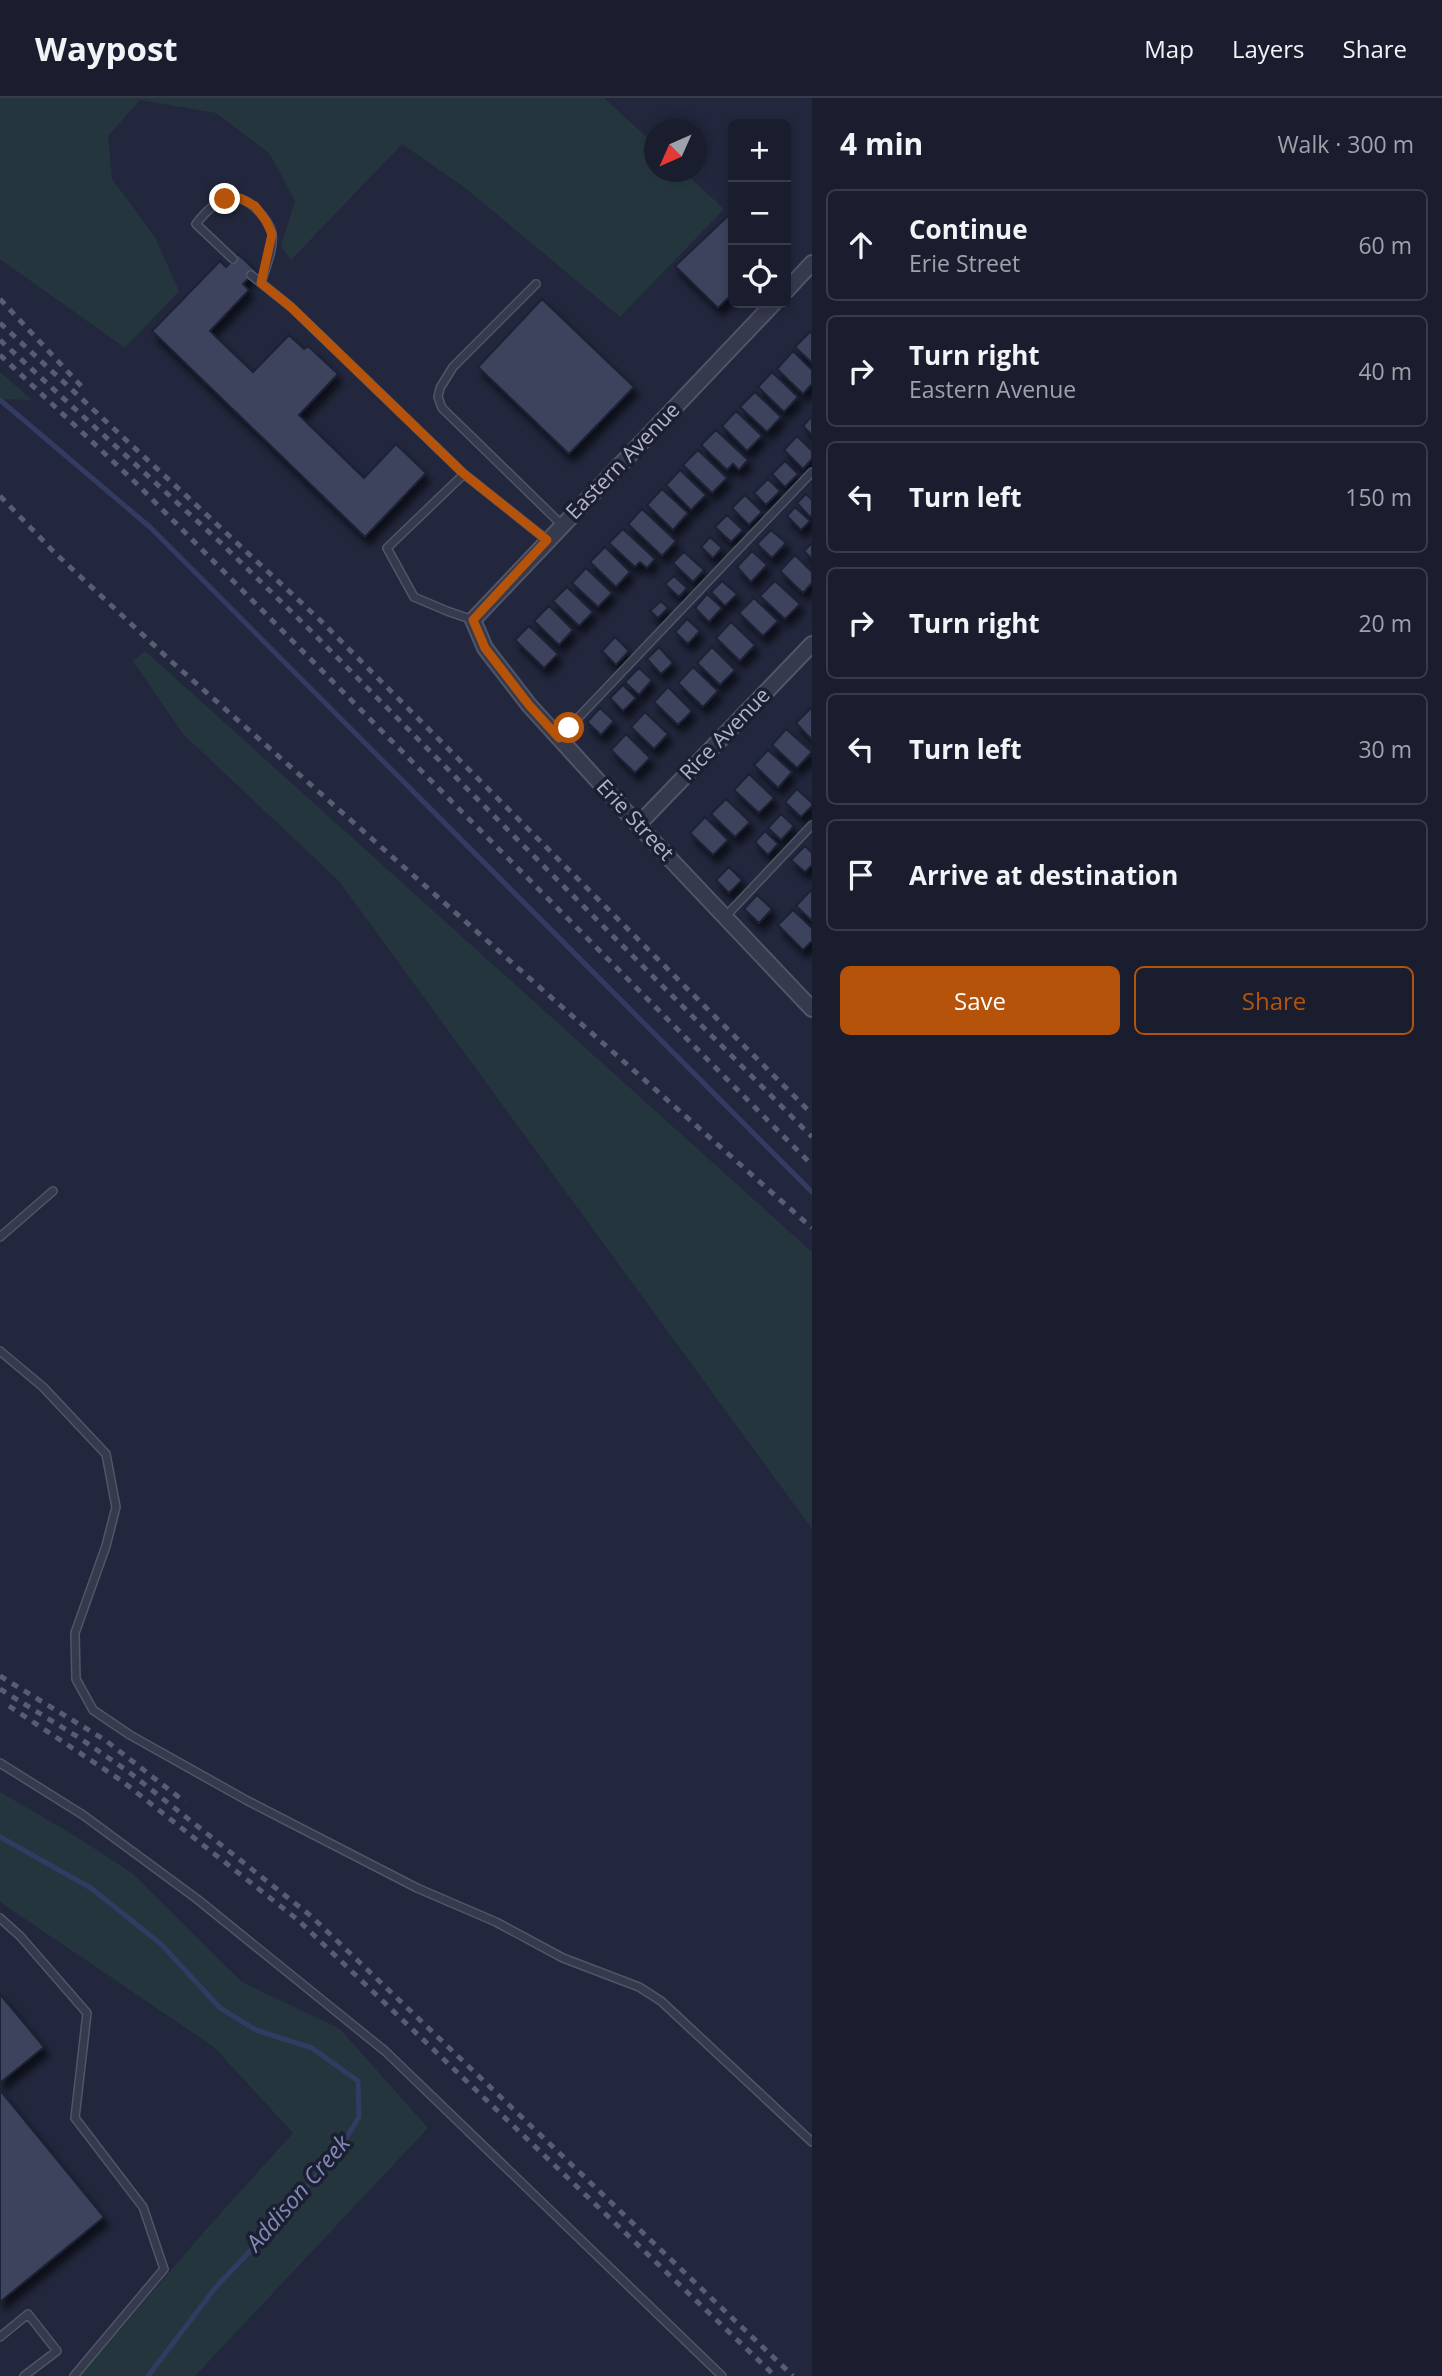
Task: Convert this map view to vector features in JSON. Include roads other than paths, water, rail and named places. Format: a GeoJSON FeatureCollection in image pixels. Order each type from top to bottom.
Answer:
{"type":"FeatureCollection","features":[{"type":"Feature","properties":{"kind":"street"},"geometry":{"type":"LineString","coordinates":[[791,286],[812,263]]}},
{"type":"Feature","properties":{"kind":"street","name":"Eastern Avenue"},"geometry":{"type":"LineString","coordinates":[[473,620],[769,308]]}},
{"type":"Feature","properties":{"kind":"street","name":"Erie Street"},"geometry":{"type":"LineString","coordinates":[[473,620],[485,648],[529,705],[812,1009]]}},
{"type":"Feature","properties":{"kind":"street","name":"Rice Avenue"},"geometry":{"type":"LineString","coordinates":[[638,825],[812,644]]}},
{"type":"Feature","properties":{"kind":"lane"},"geometry":{"type":"LineString","coordinates":[[233,259],[196,224],[207,210],[225,199],[240,198],[255,206],[272,234],[261,283]]}},
{"type":"Feature","properties":{"kind":"lane"},"geometry":{"type":"LineString","coordinates":[[251,275],[291,307],[464,474],[547,540]]}},
{"type":"Feature","properties":{"kind":"lane"},"geometry":{"type":"LineString","coordinates":[[536,284],[453,367],[440,388],[438,397],[442,408],[562,525]]}},
{"type":"Feature","properties":{"kind":"lane"},"geometry":{"type":"LineString","coordinates":[[559,738],[812,472]]}},
{"type":"Feature","properties":{"kind":"lane"},"geometry":{"type":"LineString","coordinates":[[464,474],[387,548],[414,597],[473,620]]}},
{"type":"Feature","properties":{"kind":"lane"},"geometry":{"type":"LineString","coordinates":[[725,917],[812,825]]}},
{"type":"Feature","properties":{"kind":"lane"},"geometry":{"type":"LineString","coordinates":[[0,1237],[53,1191]]}},
{"type":"Feature","properties":{"kind":"lane"},"geometry":{"type":"LineString","coordinates":[[0,1351],[43,1387],[106,1454],[116,1507],[106,1546],[75,1633],[76,1679],[93,1710],[130,1735],[246,1800],[418,1888],[496,1922],[563,1958],[639,1987],[661,2001],[812,2142]]}},
{"type":"Feature","properties":{"kind":"lane"},"geometry":{"type":"LineString","coordinates":[[0,1763],[83,1815],[197,1899],[385,2051],[722,2376]]}},
{"type":"Feature","properties":{"kind":"lane"},"geometry":{"type":"LineString","coordinates":[[0,1918],[20,1936],[87,2013],[75,2118],[143,2207],[164,2269],[74,2376]]}},
{"type":"Feature","properties":{"kind":"lane"},"geometry":{"type":"LineString","coordinates":[[0,2337],[28,2314],[57,2351],[24,2376]]}},
{"type":"Feature","properties":{"kind":"waterway"},"geometry":{"type":"LineString","coordinates":[[0,400],[151,528],[812,1192]]}},
{"type":"Feature","properties":{"kind":"waterway","name":"Addison Creek"},"geometry":{"type":"LineString","coordinates":[[0,1837],[91,1888],[162,1945],[220,2008],[256,2030],[312,2048],[358,2081],[359,2117],[342,2145],[270,2230],[216,2287],[148,2376]]}},
{"type":"Feature","properties":{"kind":"railway"},"geometry":{"type":"LineString","coordinates":[[0,299],[83,388]]}},
{"type":"Feature","properties":{"kind":"railway"},"geometry":{"type":"LineString","coordinates":[[0,323],[320,620],[812,1114]]}},
{"type":"Feature","properties":{"kind":"railway"},"geometry":{"type":"LineString","coordinates":[[0,340],[221,543],[310,630],[812,1137]]}},
{"type":"Feature","properties":{"kind":"railway"},"geometry":{"type":"LineString","coordinates":[[0,355],[137,484],[812,1165]]}},
{"type":"Feature","properties":{"kind":"railway"},"geometry":{"type":"LineString","coordinates":[[0,496],[54,552],[172,662],[812,1228]]}},
{"type":"Feature","properties":{"kind":"railway"},"geometry":{"type":"LineString","coordinates":[[0,1676],[105,1740],[185,1802]]}},
{"type":"Feature","properties":{"kind":"railway"},"geometry":{"type":"LineString","coordinates":[[0,1689],[129,1772],[311,1916],[793,2376]]}},
{"type":"Feature","properties":{"kind":"railway"},"geometry":{"type":"LineString","coordinates":[[9,1706],[122,1781],[298,1920],[775,2376]]}}]}
